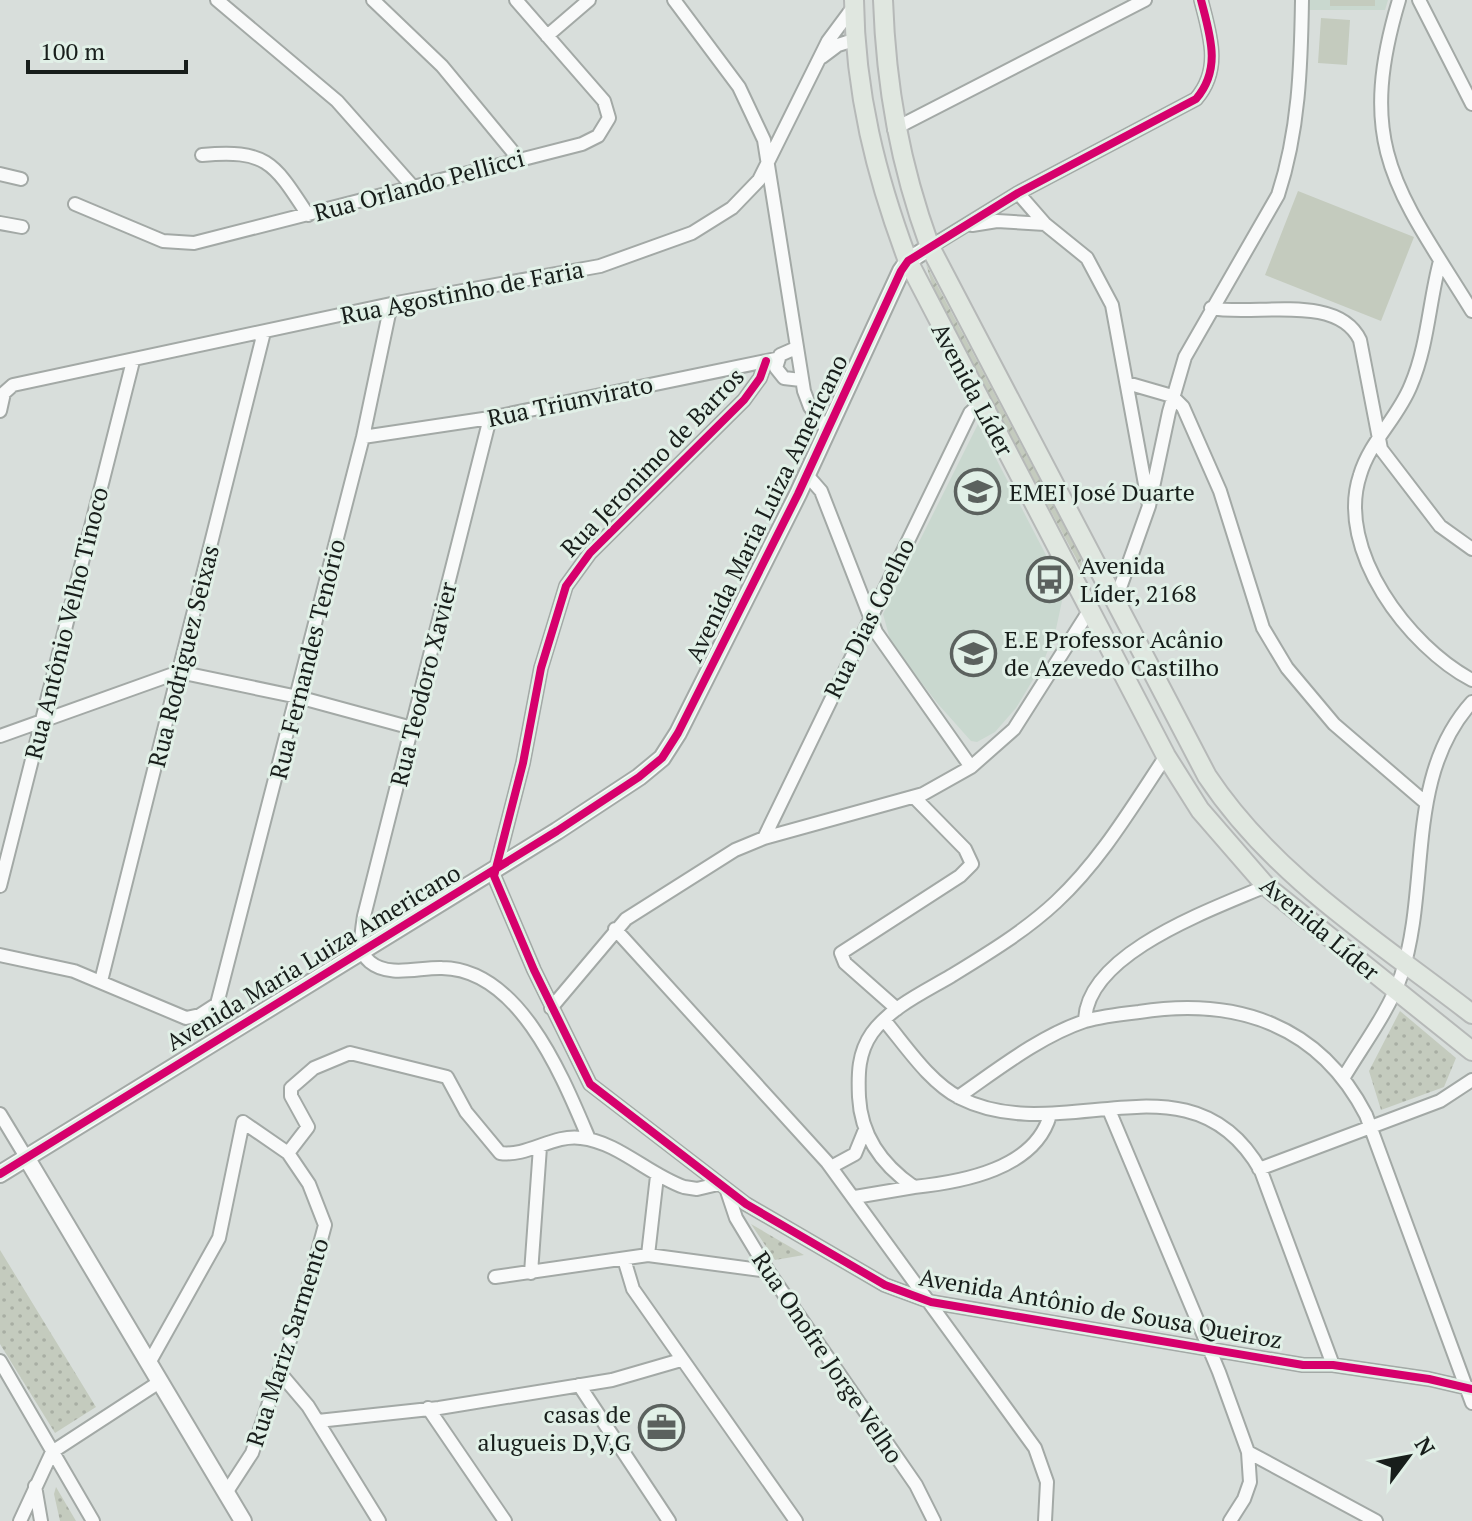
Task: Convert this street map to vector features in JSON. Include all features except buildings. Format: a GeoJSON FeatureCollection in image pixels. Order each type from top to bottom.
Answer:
{"type":"FeatureCollection","features":[{"type":"Feature","properties":{"kind":"main road","name":"Avenida Líder"},"geometry":{"type":"LineString","coordinates":[[886,2],[888,79],[894,129],[910,194],[930,247],[1207,776],[1261,846],[1322,901],[1472,1014]]}},
{"type":"Feature","properties":{"kind":"main road","name":"Avenida Líder"},"geometry":{"type":"LineString","coordinates":[[854,3],[869,140],[883,195],[908,261],[1166,756],[1200,810],[1266,886],[1472,1051]]}},
{"type":"Feature","properties":{"kind":"main road"},"geometry":{"type":"LineString","coordinates":[[908,261],[930,247]]}},
{"type":"Feature","properties":{"kind":"main road","name":"Avenida Maria Luiza Americano"},"geometry":{"type":"LineString","coordinates":[[0,1174],[496,869],[639,777],[662,758],[688,717],[908,261]]}},
{"type":"Feature","properties":{"kind":"main road"},"geometry":{"type":"LineString","coordinates":[[1089,611],[1101,610],[1113,620],[1153,691],[1168,706]]}},
{"type":"Feature","properties":{"kind":"main road"},"geometry":{"type":"LineString","coordinates":[[26,1157],[243,1521]]}},
{"type":"Feature","properties":{"kind":"street"},"geometry":{"type":"LineString","coordinates":[[217,0],[337,101],[414,188]]}},
{"type":"Feature","properties":{"kind":"street"},"geometry":{"type":"LineString","coordinates":[[373,0],[442,66],[518,158]]}},
{"type":"Feature","properties":{"kind":"street","name":"Rua Orlando Pellicci"},"geometry":{"type":"LineString","coordinates":[[75,204],[163,241],[178,243],[212,239],[590,140],[606,128],[609,118],[604,101],[516,0]]}},
{"type":"Feature","properties":{"kind":"street"},"geometry":{"type":"LineString","coordinates":[[547,36],[589,0]]}},
{"type":"Feature","properties":{"kind":"street"},"geometry":{"type":"LineString","coordinates":[[674,0],[739,87],[756,118],[769,160],[801,380],[810,407],[828,431]]}},
{"type":"Feature","properties":{"kind":"street"},"geometry":{"type":"LineString","coordinates":[[685,13],[694,0]]}},
{"type":"Feature","properties":{"kind":"street"},"geometry":{"type":"LineString","coordinates":[[894,129],[1145,0]]}},
{"type":"Feature","properties":{"kind":"street"},"geometry":{"type":"LineString","coordinates":[[930,247],[1018,193],[1196,99],[1207,87],[1213,70],[1212,46],[1201,0]]}},
{"type":"Feature","properties":{"kind":"street"},"geometry":{"type":"LineString","coordinates":[[1115,602],[1149,506],[1172,396],[1185,357],[1278,195],[1285,174],[1301,69],[1302,0]]}},
{"type":"Feature","properties":{"kind":"street"},"geometry":{"type":"LineString","coordinates":[[1399,0],[1380,80],[1380,132],[1396,185],[1472,311]]}},
{"type":"Feature","properties":{"kind":"street"},"geometry":{"type":"LineString","coordinates":[[1419,0],[1472,104]]}},
{"type":"Feature","properties":{"kind":"street","name":"Rua Agostinho de Faria"},"geometry":{"type":"LineString","coordinates":[[0,411],[4,393],[13,385],[391,304],[600,266],[692,233],[732,208],[759,180],[837,27],[854,3]]}},
{"type":"Feature","properties":{"kind":"street"},"geometry":{"type":"LineString","coordinates":[[820,59],[838,45],[857,39]]}},
{"type":"Feature","properties":{"kind":"street"},"geometry":{"type":"LineString","coordinates":[[202,155],[248,153],[262,159],[276,170],[308,215]]}},
{"type":"Feature","properties":{"kind":"street"},"geometry":{"type":"LineString","coordinates":[[0,174],[21,179]]}},
{"type":"Feature","properties":{"kind":"street"},"geometry":{"type":"LineString","coordinates":[[1018,193],[1045,224],[1087,258],[1112,305],[1149,506]]}},
{"type":"Feature","properties":{"kind":"street"},"geometry":{"type":"LineString","coordinates":[[964,226],[997,221],[1045,224]]}},
{"type":"Feature","properties":{"kind":"street"},"geometry":{"type":"LineString","coordinates":[[0,223],[22,227]]}},
{"type":"Feature","properties":{"kind":"street"},"geometry":{"type":"LineString","coordinates":[[1440,261],[1420,362],[1410,388],[1358,478],[1355,509],[1358,541],[1367,568],[1379,588],[1423,641],[1447,664],[1472,680]]}},
{"type":"Feature","properties":{"kind":"street","name":"Rua Fernandes Tenório"},"geometry":{"type":"LineString","coordinates":[[101,981],[186,1018],[211,1010],[221,997],[363,437],[391,304]]}},
{"type":"Feature","properties":{"kind":"street"},"geometry":{"type":"LineString","coordinates":[[1211,308],[1240,311],[1291,309],[1350,324],[1360,340],[1381,449],[1440,526],[1472,549]]}},
{"type":"Feature","properties":{"kind":"street","name":"Rua Rodriguez Seixas"},"geometry":{"type":"LineString","coordinates":[[101,981],[264,332]]}},
{"type":"Feature","properties":{"kind":"street"},"geometry":{"type":"LineString","coordinates":[[796,348],[771,360],[780,375],[801,380]]}},
{"type":"Feature","properties":{"kind":"street","name":"Rua Triunvirato"},"geometry":{"type":"LineString","coordinates":[[363,437],[490,418],[771,360]]}},
{"type":"Feature","properties":{"kind":"street","name":"Rua Jeronimo de Barros"},"geometry":{"type":"LineString","coordinates":[[496,869],[523,763],[541,668],[566,586],[590,553],[749,393],[771,360]]}},
{"type":"Feature","properties":{"kind":"street","name":"Rua Antônio Velho Tinoco"},"geometry":{"type":"LineString","coordinates":[[0,886],[133,361]]}},
{"type":"Feature","properties":{"kind":"street"},"geometry":{"type":"LineString","coordinates":[[1127,383],[1172,396],[1183,407],[1209,462],[1252,599],[1274,649],[1334,724],[1426,803]]}},
{"type":"Feature","properties":{"kind":"street","name":"Rua Dias Coelho"},"geometry":{"type":"LineString","coordinates":[[764,838],[970,413],[981,403]]}},
{"type":"Feature","properties":{"kind":"street","name":"Rua Teodoro Xavier"},"geometry":{"type":"LineString","coordinates":[[362,950],[364,916],[490,418]]}},
{"type":"Feature","properties":{"kind":"street"},"geometry":{"type":"LineString","coordinates":[[807,475],[821,491],[869,618],[890,655],[971,767]]}},
{"type":"Feature","properties":{"kind":"street"},"geometry":{"type":"LineString","coordinates":[[551,1008],[615,929],[704,867],[764,838],[914,797],[971,767],[1014,729],[1089,611]]}},
{"type":"Feature","properties":{"kind":"street"},"geometry":{"type":"LineString","coordinates":[[0,736],[179,672],[298,697],[412,728]]}},
{"type":"Feature","properties":{"kind":"street"},"geometry":{"type":"LineString","coordinates":[[1344,1077],[1395,990],[1405,962],[1426,803],[1440,751],[1472,702]]}},
{"type":"Feature","properties":{"kind":"street"},"geometry":{"type":"LineString","coordinates":[[831,1167],[855,1154],[864,1132],[858,1071],[871,1033],[897,1009],[992,949],[1056,902],[1094,861],[1166,756]]}},
{"type":"Feature","properties":{"kind":"street"},"geometry":{"type":"LineString","coordinates":[[897,1009],[845,963],[841,953],[960,876],[972,864],[965,849],[914,797]]}},
{"type":"Feature","properties":{"kind":"street","name":"Avenida Antônio de Sousa Queiroz"},"geometry":{"type":"LineString","coordinates":[[496,869],[494,876],[501,896],[551,1008],[590,1084],[723,1188],[885,1285],[931,1302],[1303,1365],[1333,1365],[1469,1388]]}},
{"type":"Feature","properties":{"kind":"street"},"geometry":{"type":"LineString","coordinates":[[1085,1021],[1089,996],[1126,957],[1164,933],[1266,886]]}},
{"type":"Feature","properties":{"kind":"street"},"geometry":{"type":"LineString","coordinates":[[615,929],[855,1197],[1043,1463],[1047,1482],[1045,1521]]}},
{"type":"Feature","properties":{"kind":"street"},"geometry":{"type":"LineString","coordinates":[[362,950],[366,958],[378,967],[407,971],[457,968],[486,980],[504,993],[535,1032],[589,1139]]}},
{"type":"Feature","properties":{"kind":"street"},"geometry":{"type":"LineString","coordinates":[[0,955],[56,966],[101,981]]}},
{"type":"Feature","properties":{"kind":"street"},"geometry":{"type":"LineString","coordinates":[[958,1097],[1044,1040],[1085,1021],[1167,1008],[1227,1008],[1275,1026],[1344,1077],[1371,1128],[1472,1403]]}},
{"type":"Feature","properties":{"kind":"street"},"geometry":{"type":"LineString","coordinates":[[884,1020],[921,1064],[958,1097],[990,1108],[1050,1115],[1172,1106],[1196,1111],[1216,1120],[1237,1138],[1259,1169],[1333,1365]]}},
{"type":"Feature","properties":{"kind":"street"},"geometry":{"type":"LineString","coordinates":[[288,1153],[308,1127],[291,1096],[291,1088],[314,1068],[350,1053],[447,1077],[466,1112],[500,1153],[540,1147],[569,1138],[589,1139],[657,1176],[697,1189],[723,1188]]}},
{"type":"Feature","properties":{"kind":"street"},"geometry":{"type":"LineString","coordinates":[[1259,1169],[1440,1101],[1472,1080]]}},
{"type":"Feature","properties":{"kind":"street"},"geometry":{"type":"LineString","coordinates":[[1109,1110],[1248,1452],[1250,1482],[1230,1521]]}},
{"type":"Feature","properties":{"kind":"street"},"geometry":{"type":"LineString","coordinates":[[0,1114],[26,1157]]}},
{"type":"Feature","properties":{"kind":"street"},"geometry":{"type":"LineString","coordinates":[[855,1197],[970,1177],[1020,1156],[1044,1135],[1050,1115]]}},
{"type":"Feature","properties":{"kind":"street","name":"Rua Mariz Sarmento"},"geometry":{"type":"LineString","coordinates":[[149,1363],[219,1238],[243,1122],[288,1153],[309,1184],[325,1225],[252,1453],[226,1493]]}},
{"type":"Feature","properties":{"kind":"street"},"geometry":{"type":"LineString","coordinates":[[864,1132],[888,1165],[914,1187]]}},
{"type":"Feature","properties":{"kind":"street"},"geometry":{"type":"LineString","coordinates":[[531,1273],[540,1147]]}},
{"type":"Feature","properties":{"kind":"street"},"geometry":{"type":"LineString","coordinates":[[648,1255],[657,1176]]}},
{"type":"Feature","properties":{"kind":"street","name":"Rua Onofre Jorge Velho"},"geometry":{"type":"LineString","coordinates":[[723,1188],[736,1218],[768,1271],[916,1485],[934,1521]]}},
{"type":"Feature","properties":{"kind":"street"},"geometry":{"type":"LineString","coordinates":[[495,1277],[648,1255],[768,1271]]}},
{"type":"Feature","properties":{"kind":"street"},"geometry":{"type":"LineString","coordinates":[[624,1259],[633,1289],[796,1521]]}},
{"type":"Feature","properties":{"kind":"street"},"geometry":{"type":"LineString","coordinates":[[318,1421],[579,1385],[634,1375],[681,1360]]}},
{"type":"Feature","properties":{"kind":"street"},"geometry":{"type":"LineString","coordinates":[[0,1361],[93,1521]]}},
{"type":"Feature","properties":{"kind":"street"},"geometry":{"type":"LineString","coordinates":[[280,1373],[318,1421],[379,1521]]}},
{"type":"Feature","properties":{"kind":"street"},"geometry":{"type":"LineString","coordinates":[[20,1521],[52,1452],[161,1381]]}},
{"type":"Feature","properties":{"kind":"street"},"geometry":{"type":"LineString","coordinates":[[579,1385],[669,1521]]}},
{"type":"Feature","properties":{"kind":"street"},"geometry":{"type":"LineString","coordinates":[[428,1408],[505,1521]]}},
{"type":"Feature","properties":{"kind":"street"},"geometry":{"type":"LineString","coordinates":[[1248,1452],[1376,1521]]}},
{"type":"Feature","properties":{"kind":"street"},"geometry":{"type":"LineString","coordinates":[[35,1486],[41,1521]]}},
{"type":"Feature","properties":{"kind":"shaded area"},"geometry":{"type":"Polygon","coordinates":[[[1308,0],[1388,0],[1385,10],[1308,10],[1308,0]]]}},
{"type":"Feature","properties":{"kind":"shaded area"},"geometry":{"type":"Polygon","coordinates":[[[1330,0],[1375,0],[1375,6],[1330,6],[1330,0]]]}},
{"type":"Feature","properties":{"kind":"shaded area"},"geometry":{"type":"Polygon","coordinates":[[[1321,18],[1350,20],[1347,65],[1318,63],[1321,18]]]}},
{"type":"Feature","properties":{"kind":"shaded area"},"geometry":{"type":"Polygon","coordinates":[[[1298,191],[1414,237],[1381,321],[1265,275],[1298,191]]]}},
{"type":"Feature","properties":{"kind":"shaded area"},"geometry":{"type":"Polygon","coordinates":[[[926,264],[1080,556],[1084,573],[935,295],[926,264]]]}},
{"type":"Feature","properties":{"kind":"shaded area","name":"E.E Professor Acânio de Azevedo Castilho"},"geometry":{"type":"Polygon","coordinates":[[[978,424],[1061,584],[1062,601],[1056,629],[1043,663],[1016,708],[995,732],[977,742],[971,741],[938,704],[891,643],[883,614],[978,424]]]}},
{"type":"Feature","properties":{"kind":"shaded area"},"geometry":{"type":"Polygon","coordinates":[[[1400,1011],[1456,1058],[1444,1087],[1381,1110],[1369,1071],[1400,1011]]]}},
{"type":"Feature","properties":{"kind":"shaded area"},"geometry":{"type":"Polygon","coordinates":[[[751,1224],[804,1255],[775,1260],[751,1224]]]}},
{"type":"Feature","properties":{"kind":"shaded area"},"geometry":{"type":"Polygon","coordinates":[[[0,1250],[96,1407],[55,1433],[0,1344],[0,1250]]]}},
{"type":"Feature","properties":{"kind":"shaded area"},"geometry":{"type":"Polygon","coordinates":[[[56,1487],[76,1521],[60,1521],[54,1494],[56,1487]]]}},
{"type":"Feature","properties":{"kind":"cycle path"},"geometry":{"type":"LineString","coordinates":[[0,1174],[557,831],[639,777],[662,758],[678,733],[798,494],[908,261],[1018,193],[1196,99],[1209,76],[1212,51],[1201,0]]}},
{"type":"Feature","properties":{"kind":"cycle path"},"geometry":{"type":"LineString","coordinates":[[766,361],[760,378],[744,400],[590,553],[566,586],[541,668],[523,763],[494,876],[534,970],[590,1084],[746,1204],[885,1285],[931,1302],[1303,1365],[1333,1365],[1429,1379],[1472,1389]]}},
{"type":"Feature","properties":{"kind":"place","name":"EMEI José Duarte"},"geometry":{"type":"Point","coordinates":[978,492]}},
{"type":"Feature","properties":{"kind":"place","name":"Avenida Líder, 2168"},"geometry":{"type":"Point","coordinates":[1049,579]}},
{"type":"Feature","properties":{"kind":"place","name":"E.E Professor Acânio de Azevedo Castilho"},"geometry":{"type":"Point","coordinates":[973,653]}},
{"type":"Feature","properties":{"kind":"place","name":"casas de alugueis D,V,G"},"geometry":{"type":"Point","coordinates":[662,1428]}}]}
